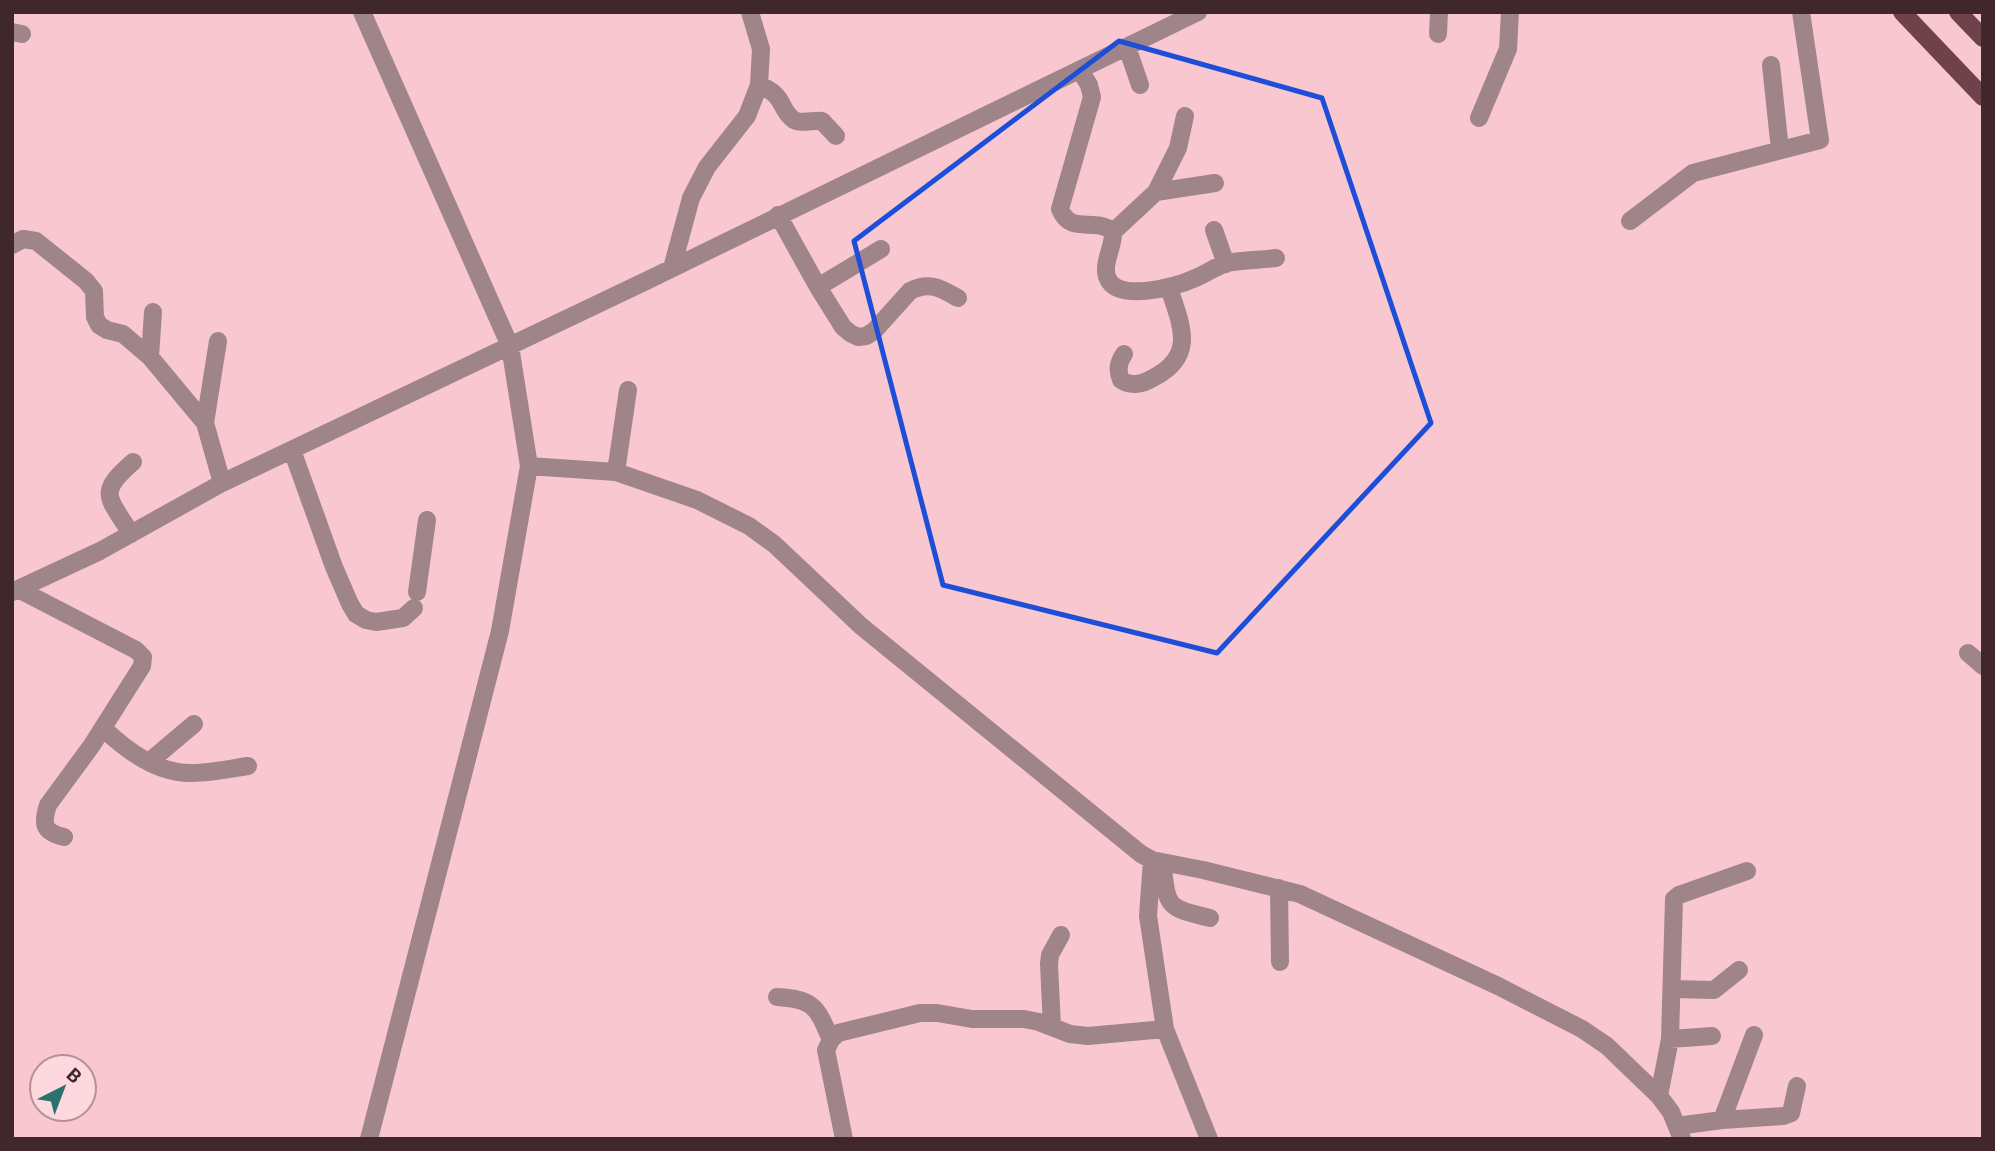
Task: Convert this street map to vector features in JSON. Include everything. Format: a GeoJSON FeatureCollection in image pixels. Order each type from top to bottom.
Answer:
{"type":"FeatureCollection","features":[{"type":"Feature","properties":{"kind":"main road"},"geometry":{"type":"LineString","coordinates":[[1902,12],[1983,97]]}},
{"type":"Feature","properties":{"kind":"main road"},"geometry":{"type":"LineString","coordinates":[[1958,12],[1983,38]]}},
{"type":"Feature","properties":{"kind":"street"},"geometry":{"type":"LineString","coordinates":[[362,12],[510,346],[529,466],[500,631],[369,1139]]}},
{"type":"Feature","properties":{"kind":"street"},"geometry":{"type":"LineString","coordinates":[[672,268],[691,198],[707,167],[747,116],[760,85],[761,50],[750,12]]}},
{"type":"Feature","properties":{"kind":"street"},"geometry":{"type":"LineString","coordinates":[[15,590],[131,534],[222,484],[1198,12]]}},
{"type":"Feature","properties":{"kind":"street"},"geometry":{"type":"LineString","coordinates":[[1438,34],[1439,12]]}},
{"type":"Feature","properties":{"kind":"street"},"geometry":{"type":"LineString","coordinates":[[1479,118],[1508,49],[1510,12]]}},
{"type":"Feature","properties":{"kind":"street"},"geometry":{"type":"LineString","coordinates":[[1630,221],[1693,173],[1820,140],[1801,12]]}},
{"type":"Feature","properties":{"kind":"street"},"geometry":{"type":"LineString","coordinates":[[1127,47],[1140,85]]}},
{"type":"Feature","properties":{"kind":"street"},"geometry":{"type":"LineString","coordinates":[[1771,65],[1780,150]]}},
{"type":"Feature","properties":{"kind":"street"},"geometry":{"type":"LineString","coordinates":[[1080,70],[1089,85],[1092,97],[1060,209],[1064,219],[1072,224],[1106,226],[1113,232],[1114,243],[1107,262],[1106,277],[1113,287],[1125,292],[1169,288],[1226,264],[1276,258]]}},
{"type":"Feature","properties":{"kind":"street"},"geometry":{"type":"LineString","coordinates":[[760,85],[777,94],[794,120],[822,121],[836,136]]}},
{"type":"Feature","properties":{"kind":"street"},"geometry":{"type":"LineString","coordinates":[[1113,232],[1157,192],[1178,148],[1185,116]]}},
{"type":"Feature","properties":{"kind":"street"},"geometry":{"type":"LineString","coordinates":[[1157,192],[1216,183]]}},
{"type":"Feature","properties":{"kind":"street"},"geometry":{"type":"LineString","coordinates":[[778,215],[843,327],[858,337],[874,331],[910,291],[917,287],[927,284],[939,287],[958,298]]}},
{"type":"Feature","properties":{"kind":"street"},"geometry":{"type":"LineString","coordinates":[[1214,230],[1226,264]]}},
{"type":"Feature","properties":{"kind":"street"},"geometry":{"type":"LineString","coordinates":[[12,245],[23,239],[36,241],[86,281],[94,291],[94,317],[99,325],[122,334],[150,357],[205,422]]}},
{"type":"Feature","properties":{"kind":"street"},"geometry":{"type":"LineString","coordinates":[[818,286],[881,249]]}},
{"type":"Feature","properties":{"kind":"street"},"geometry":{"type":"LineString","coordinates":[[1124,354],[1118,366],[1118,374],[1121,380],[1130,384],[1148,381],[1163,373],[1177,360],[1183,349],[1181,322],[1169,288]]}},
{"type":"Feature","properties":{"kind":"street"},"geometry":{"type":"LineString","coordinates":[[150,357],[153,312]]}},
{"type":"Feature","properties":{"kind":"street"},"geometry":{"type":"LineString","coordinates":[[218,341],[205,422],[222,484]]}},
{"type":"Feature","properties":{"kind":"street"},"geometry":{"type":"LineString","coordinates":[[616,472],[628,390]]}},
{"type":"Feature","properties":{"kind":"street"},"geometry":{"type":"LineString","coordinates":[[292,450],[350,604],[356,614],[366,620],[376,622],[403,618],[415,600],[427,520]]}},
{"type":"Feature","properties":{"kind":"street"},"geometry":{"type":"LineString","coordinates":[[131,534],[110,499],[109,490],[116,477],[133,462]]}},
{"type":"Feature","properties":{"kind":"street"},"geometry":{"type":"LineString","coordinates":[[529,466],[616,472],[697,500],[738,520],[765,538],[861,626],[1141,854],[1157,861],[1300,894],[1498,986],[1582,1029],[1607,1046],[1659,1096],[1671,1112],[1679,1132],[1722,1120],[1783,1116],[1791,1112],[1797,1086]]}},
{"type":"Feature","properties":{"kind":"street"},"geometry":{"type":"LineString","coordinates":[[15,590],[136,650],[143,657],[142,666],[104,729],[48,805],[44,819],[46,829],[52,835],[64,837]]}},
{"type":"Feature","properties":{"kind":"street"},"geometry":{"type":"LineString","coordinates":[[1968,653],[1983,666]]}},
{"type":"Feature","properties":{"kind":"street"},"geometry":{"type":"LineString","coordinates":[[149,762],[194,724]]}},
{"type":"Feature","properties":{"kind":"street"},"geometry":{"type":"LineString","coordinates":[[104,729],[122,746],[166,769],[190,774],[248,766]]}},
{"type":"Feature","properties":{"kind":"street"},"geometry":{"type":"LineString","coordinates":[[1157,861],[1171,905],[1181,911],[1210,918]]}},
{"type":"Feature","properties":{"kind":"street"},"geometry":{"type":"LineString","coordinates":[[1157,861],[1148,916],[1165,1029],[1209,1139]]}},
{"type":"Feature","properties":{"kind":"street"},"geometry":{"type":"LineString","coordinates":[[1659,1096],[1670,1039],[1675,899],[1679,895],[1747,871]]}},
{"type":"Feature","properties":{"kind":"street"},"geometry":{"type":"LineString","coordinates":[[1279,888],[1280,962]]}},
{"type":"Feature","properties":{"kind":"street"},"geometry":{"type":"LineString","coordinates":[[1052,1027],[1049,964],[1050,955],[1061,935]]}},
{"type":"Feature","properties":{"kind":"street"},"geometry":{"type":"LineString","coordinates":[[1672,989],[1714,990],[1739,970]]}},
{"type":"Feature","properties":{"kind":"street"},"geometry":{"type":"LineString","coordinates":[[776,997],[799,998],[812,1004],[831,1040]]}},
{"type":"Feature","properties":{"kind":"street"},"geometry":{"type":"LineString","coordinates":[[844,1139],[826,1050],[838,1033],[920,1013],[972,1019],[1024,1019],[1070,1034],[1088,1036],[1165,1029]]}},
{"type":"Feature","properties":{"kind":"street"},"geometry":{"type":"LineString","coordinates":[[1722,1120],[1754,1035]]}},
{"type":"Feature","properties":{"kind":"street"},"geometry":{"type":"LineString","coordinates":[[1670,1039],[1712,1036]]}},
{"type":"Feature","properties":{"kind":"highlighted area"},"geometry":{"type":"Polygon","coordinates":[[[1119,41],[1322,98],[1431,423],[1217,653],[943,585],[854,241],[1119,41]]]}}]}
